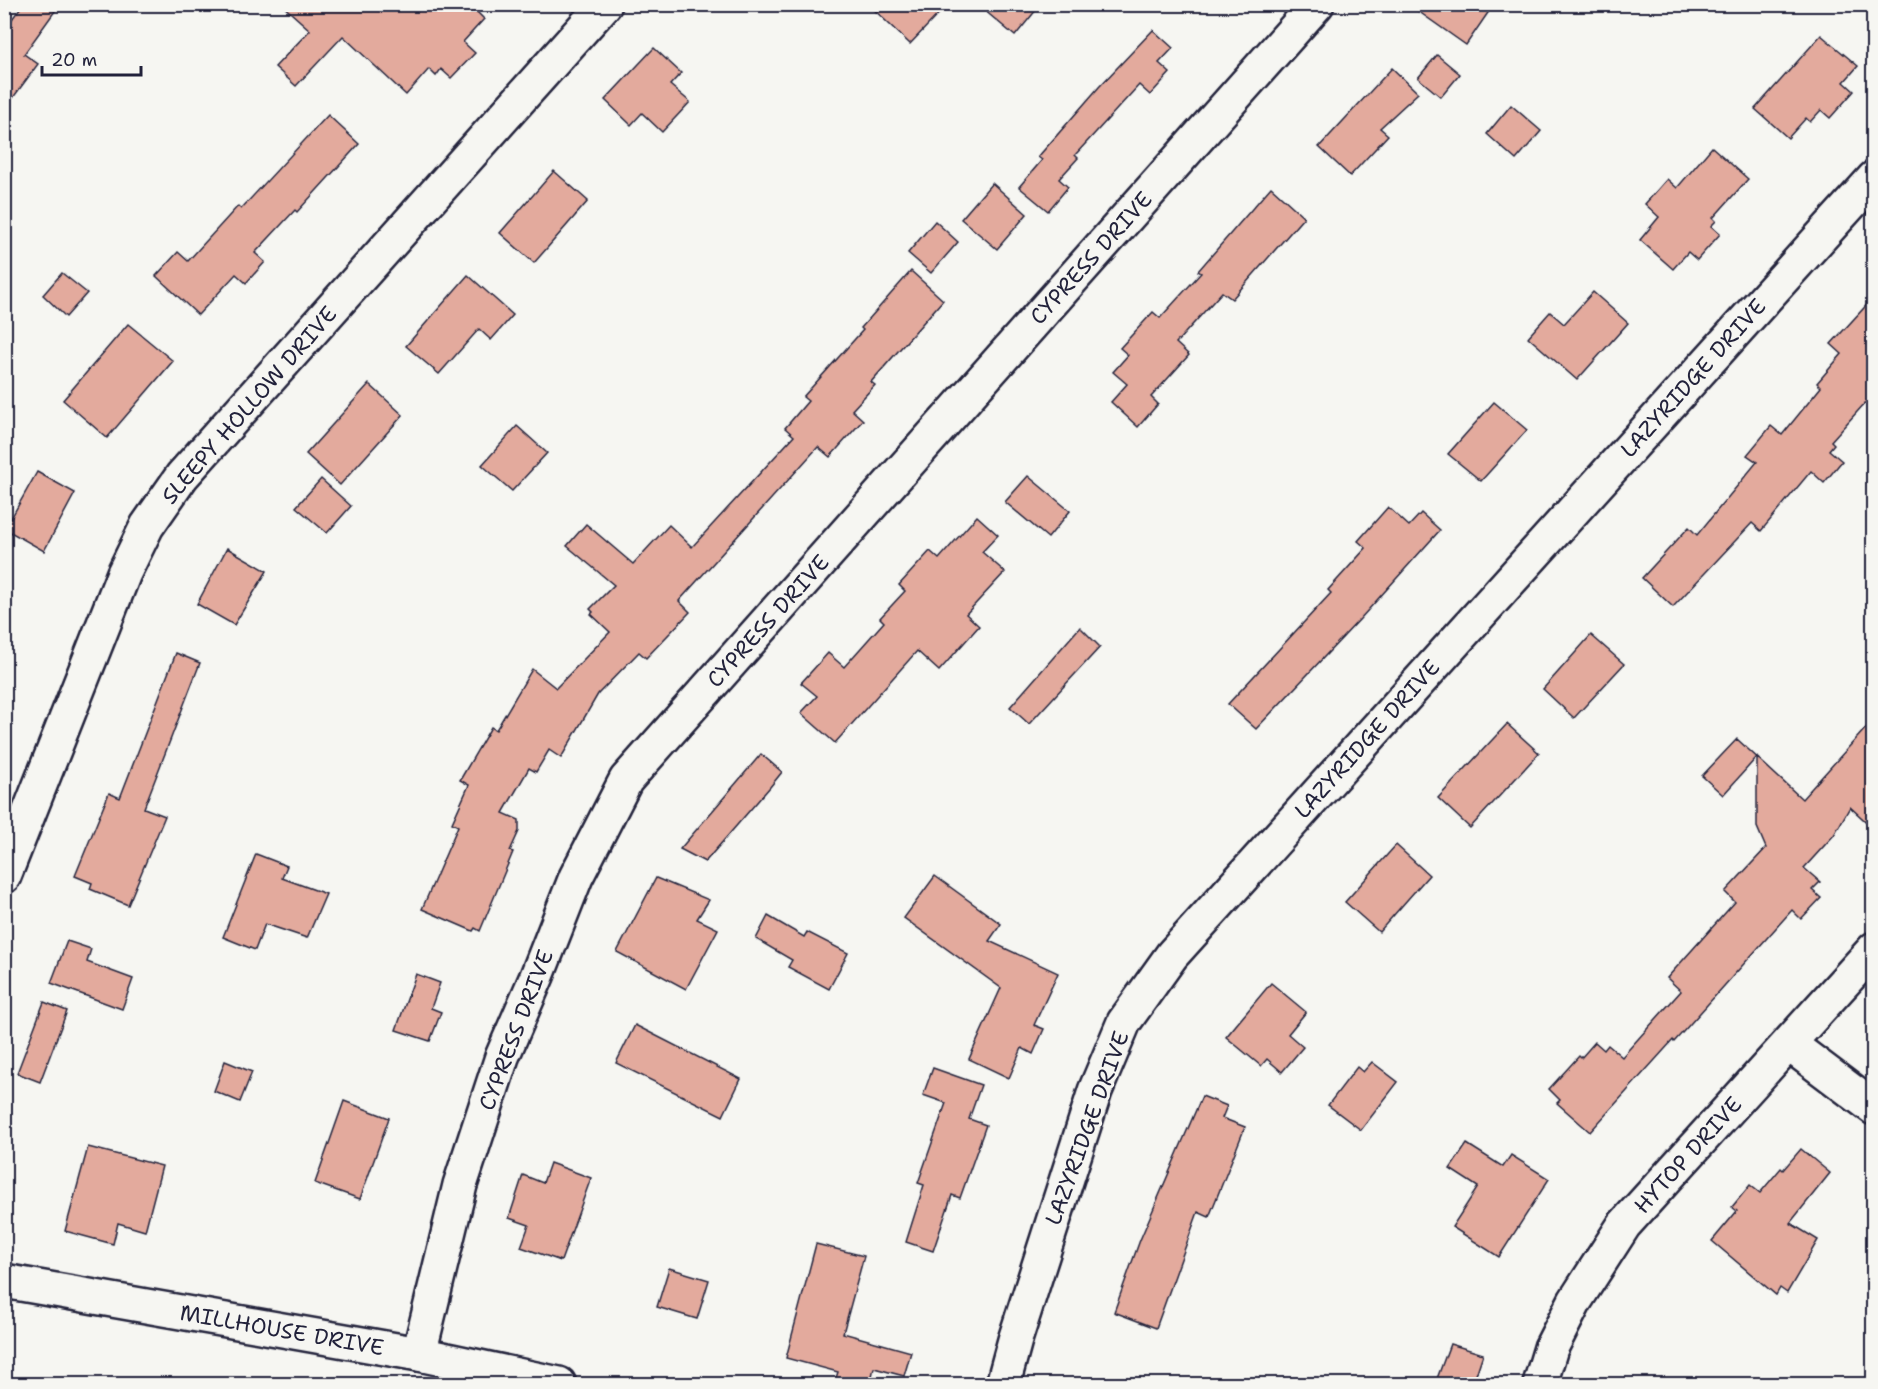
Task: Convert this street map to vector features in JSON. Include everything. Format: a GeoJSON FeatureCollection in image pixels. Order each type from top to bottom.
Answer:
{"type":"FeatureCollection","features":[{"type":"Feature","properties":{"kind":"street","name":"SLEEPY HOLLOW DRIVE"},"geometry":{"type":"LineString","coordinates":[[4,876],[124,573],[147,526],[183,476],[605,4]]}},
{"type":"Feature","properties":{"kind":"street","name":"CYPRESS DRIVE"},"geometry":{"type":"LineString","coordinates":[[419,1354],[460,1185],[502,1057],[576,877],[626,780],[1317,4]]}},
{"type":"Feature","properties":{"kind":"street","name":"LAZYRIDGE DRIVE"},"geometry":{"type":"LineString","coordinates":[[1003,1384],[1095,1091],[1124,1022],[1172,955],[1874,178]]}},
{"type":"Feature","properties":{"kind":"street","name":"HYTOP DRIVE"},"geometry":{"type":"LineString","coordinates":[[1540,1384],[1551,1348],[1575,1300],[1624,1226],[1874,949]]}},
{"type":"Feature","properties":{"kind":"street"},"geometry":{"type":"LineString","coordinates":[[1789,1044],[1874,1108]]}},
{"type":"Feature","properties":{"kind":"street","name":"MILLHOUSE DRIVE"},"geometry":{"type":"LineString","coordinates":[[4,1281],[419,1354],[559,1384]]}},
{"type":"Feature","properties":{"kind":"building"},"geometry":{"type":"Polygon","coordinates":[[[23,4],[60,4],[24,54],[38,64],[4,110],[4,30],[23,4]]]}},
{"type":"Feature","properties":{"kind":"building"},"geometry":{"type":"Polygon","coordinates":[[[281,4],[469,4],[484,19],[463,42],[475,53],[451,78],[441,69],[436,76],[429,69],[406,95],[343,36],[296,86],[275,67],[310,30],[281,4]]]}},
{"type":"Feature","properties":{"kind":"building"},"geometry":{"type":"Polygon","coordinates":[[[868,4],[948,4],[910,44],[868,4]]]}},
{"type":"Feature","properties":{"kind":"building"},"geometry":{"type":"Polygon","coordinates":[[[977,4],[1041,4],[1015,36],[977,4]]]}},
{"type":"Feature","properties":{"kind":"building"},"geometry":{"type":"Polygon","coordinates":[[[1408,4],[1494,4],[1466,45],[1408,4]]]}},
{"type":"Feature","properties":{"kind":"building"},"geometry":{"type":"Polygon","coordinates":[[[1153,30],[1173,48],[1159,63],[1170,73],[1150,95],[1139,85],[1075,155],[1078,158],[1059,179],[1068,187],[1048,211],[1019,187],[1042,160],[1038,157],[1153,30]]]}},
{"type":"Feature","properties":{"kind":"building"},"geometry":{"type":"Polygon","coordinates":[[[1821,35],[1858,66],[1844,82],[1854,91],[1830,118],[1821,110],[1810,122],[1806,118],[1788,138],[1755,109],[1821,35]]]}},
{"type":"Feature","properties":{"kind":"building"},"geometry":{"type":"Polygon","coordinates":[[[654,48],[681,73],[670,85],[690,102],[662,132],[642,113],[631,125],[605,100],[654,48]]]}},
{"type":"Feature","properties":{"kind":"building"},"geometry":{"type":"Polygon","coordinates":[[[1437,55],[1460,74],[1441,97],[1418,78],[1437,55]]]}},
{"type":"Feature","properties":{"kind":"building"},"geometry":{"type":"Polygon","coordinates":[[[1392,68],[1418,93],[1380,128],[1388,135],[1350,176],[1319,147],[1392,68]]]}},
{"type":"Feature","properties":{"kind":"building"},"geometry":{"type":"Polygon","coordinates":[[[1511,105],[1541,131],[1516,160],[1487,134],[1511,105]]]}},
{"type":"Feature","properties":{"kind":"building"},"geometry":{"type":"Polygon","coordinates":[[[328,115],[359,144],[297,212],[295,210],[255,253],[265,262],[246,283],[236,274],[198,315],[156,276],[178,252],[188,261],[238,206],[241,209],[328,115]]]}},
{"type":"Feature","properties":{"kind":"building"},"geometry":{"type":"Polygon","coordinates":[[[1712,147],[1748,179],[1713,218],[1716,221],[1711,226],[1720,234],[1697,260],[1688,252],[1673,269],[1640,240],[1659,217],[1645,204],[1667,179],[1677,188],[1712,147]]]}},
{"type":"Feature","properties":{"kind":"building"},"geometry":{"type":"Polygon","coordinates":[[[554,171],[588,201],[534,263],[500,233],[554,171]]]}},
{"type":"Feature","properties":{"kind":"building"},"geometry":{"type":"Polygon","coordinates":[[[992,183],[1027,214],[997,249],[961,219],[992,183]]]}},
{"type":"Feature","properties":{"kind":"building"},"geometry":{"type":"Polygon","coordinates":[[[1271,187],[1304,217],[1232,299],[1222,292],[1176,343],[1189,355],[1151,397],[1158,404],[1138,427],[1111,402],[1127,384],[1113,372],[1128,355],[1120,348],[1153,312],[1160,318],[1201,273],[1198,271],[1271,187]]]}},
{"type":"Feature","properties":{"kind":"building"},"geometry":{"type":"Polygon","coordinates":[[[935,221],[958,242],[931,273],[908,253],[935,221]]]}},
{"type":"Feature","properties":{"kind":"building"},"geometry":{"type":"Polygon","coordinates":[[[911,271],[943,300],[871,382],[875,385],[852,410],[863,420],[830,457],[818,447],[679,601],[690,612],[646,658],[639,652],[598,694],[561,758],[549,750],[536,772],[529,768],[503,813],[519,820],[519,831],[510,851],[513,852],[480,931],[475,928],[473,931],[422,909],[458,826],[452,823],[469,785],[460,780],[491,727],[496,730],[532,669],[556,688],[610,632],[591,614],[593,612],[590,609],[614,585],[567,546],[586,524],[633,564],[669,525],[692,547],[794,436],[785,428],[808,401],[803,397],[863,330],[861,328],[911,271]]]}},
{"type":"Feature","properties":{"kind":"building"},"geometry":{"type":"Polygon","coordinates":[[[62,273],[87,293],[66,317],[43,295],[62,273]]]}},
{"type":"Feature","properties":{"kind":"building"},"geometry":{"type":"Polygon","coordinates":[[[468,275],[513,315],[491,340],[479,329],[439,374],[406,346],[468,275]]]}},
{"type":"Feature","properties":{"kind":"building"},"geometry":{"type":"Polygon","coordinates":[[[1593,292],[1628,323],[1577,380],[1528,337],[1550,312],[1564,324],[1593,292]]]}},
{"type":"Feature","properties":{"kind":"building"},"geometry":{"type":"Polygon","coordinates":[[[1874,297],[1874,393],[1831,441],[1834,444],[1829,450],[1842,461],[1824,483],[1811,471],[1761,531],[1752,523],[1673,607],[1642,578],[1689,527],[1697,535],[1757,462],[1747,455],[1771,426],[1782,435],[1821,387],[1817,383],[1842,354],[1831,344],[1874,297]]]}},
{"type":"Feature","properties":{"kind":"building"},"geometry":{"type":"Polygon","coordinates":[[[128,324],[173,361],[107,438],[63,400],[128,324]]]}},
{"type":"Feature","properties":{"kind":"building"},"geometry":{"type":"Polygon","coordinates":[[[369,384],[403,415],[340,485],[306,454],[369,384]]]}},
{"type":"Feature","properties":{"kind":"building"},"geometry":{"type":"Polygon","coordinates":[[[1494,402],[1527,430],[1481,481],[1448,454],[1494,402]]]}},
{"type":"Feature","properties":{"kind":"building"},"geometry":{"type":"Polygon","coordinates":[[[517,426],[547,453],[512,491],[482,465],[517,426]]]}},
{"type":"Feature","properties":{"kind":"building"},"geometry":{"type":"Polygon","coordinates":[[[37,472],[75,493],[44,551],[5,529],[37,472]]]}},
{"type":"Feature","properties":{"kind":"building"},"geometry":{"type":"Polygon","coordinates":[[[1028,476],[1070,511],[1048,538],[1005,502],[1028,476]]]}},
{"type":"Feature","properties":{"kind":"building"},"geometry":{"type":"Polygon","coordinates":[[[321,479],[351,506],[327,533],[296,507],[321,479]]]}},
{"type":"Feature","properties":{"kind":"building"},"geometry":{"type":"Polygon","coordinates":[[[1388,507],[1409,526],[1421,513],[1440,530],[1256,729],[1228,704],[1331,593],[1328,590],[1366,548],[1358,541],[1388,507]]]}},
{"type":"Feature","properties":{"kind":"building"},"geometry":{"type":"Polygon","coordinates":[[[977,516],[998,535],[982,552],[1005,572],[966,614],[979,626],[939,671],[917,651],[835,743],[801,713],[817,696],[801,683],[828,653],[844,667],[884,622],[880,618],[905,591],[899,585],[930,551],[939,559],[977,516]]]}},
{"type":"Feature","properties":{"kind":"building"},"geometry":{"type":"Polygon","coordinates":[[[227,548],[267,571],[234,625],[197,604],[227,548]]]}},
{"type":"Feature","properties":{"kind":"building"},"geometry":{"type":"Polygon","coordinates":[[[1080,627],[1100,647],[1029,724],[1010,707],[1080,627]]]}},
{"type":"Feature","properties":{"kind":"building"},"geometry":{"type":"Polygon","coordinates":[[[1591,635],[1624,664],[1574,718],[1543,689],[1591,635]]]}},
{"type":"Feature","properties":{"kind":"building"},"geometry":{"type":"Polygon","coordinates":[[[176,653],[200,663],[144,808],[165,816],[128,905],[90,889],[92,883],[75,876],[109,793],[120,798],[176,653]]]}},
{"type":"Feature","properties":{"kind":"building"},"geometry":{"type":"Polygon","coordinates":[[[1874,719],[1874,829],[1850,807],[1834,835],[1804,868],[1820,882],[1812,890],[1821,898],[1801,919],[1792,910],[1590,1132],[1557,1103],[1560,1100],[1549,1089],[1595,1042],[1604,1050],[1608,1045],[1622,1057],[1681,991],[1667,978],[1735,902],[1725,892],[1766,848],[1757,827],[1757,757],[1802,799],[1874,719]]]}},
{"type":"Feature","properties":{"kind":"building"},"geometry":{"type":"Polygon","coordinates":[[[1507,724],[1539,753],[1470,828],[1438,798],[1507,724]]]}},
{"type":"Feature","properties":{"kind":"building"},"geometry":{"type":"Polygon","coordinates":[[[1737,739],[1757,757],[1723,795],[1702,776],[1737,739]]]}},
{"type":"Feature","properties":{"kind":"building"},"geometry":{"type":"Polygon","coordinates":[[[761,754],[782,772],[770,787],[705,862],[680,849],[761,754]]]}},
{"type":"Feature","properties":{"kind":"building"},"geometry":{"type":"Polygon","coordinates":[[[1396,845],[1429,875],[1379,932],[1345,902],[1396,845]]]}},
{"type":"Feature","properties":{"kind":"building"},"geometry":{"type":"Polygon","coordinates":[[[256,854],[287,866],[282,878],[326,894],[307,938],[265,924],[255,950],[223,937],[256,854]]]}},
{"type":"Feature","properties":{"kind":"building"},"geometry":{"type":"Polygon","coordinates":[[[935,876],[1001,924],[989,941],[1058,973],[1034,1025],[1044,1029],[1033,1054],[1022,1048],[1009,1078],[969,1059],[1001,988],[904,918],[935,876]]]}},
{"type":"Feature","properties":{"kind":"building"},"geometry":{"type":"Polygon","coordinates":[[[656,878],[709,900],[697,919],[718,929],[686,989],[617,952],[656,878]]]}},
{"type":"Feature","properties":{"kind":"building"},"geometry":{"type":"Polygon","coordinates":[[[768,916],[804,937],[807,932],[848,953],[829,989],[788,967],[792,960],[756,939],[768,916]]]}},
{"type":"Feature","properties":{"kind":"building"},"geometry":{"type":"Polygon","coordinates":[[[67,941],[91,949],[87,962],[133,979],[122,1009],[51,983],[67,941]]]}},
{"type":"Feature","properties":{"kind":"building"},"geometry":{"type":"Polygon","coordinates":[[[416,974],[440,983],[431,1008],[441,1012],[430,1041],[396,1030],[416,974]]]}},
{"type":"Feature","properties":{"kind":"building"},"geometry":{"type":"Polygon","coordinates":[[[1271,983],[1306,1012],[1288,1034],[1303,1047],[1282,1072],[1267,1059],[1261,1066],[1226,1037],[1271,983]]]}},
{"type":"Feature","properties":{"kind":"building"},"geometry":{"type":"Polygon","coordinates":[[[44,1002],[67,1011],[40,1082],[17,1073],[44,1002]]]}},
{"type":"Feature","properties":{"kind":"building"},"geometry":{"type":"Polygon","coordinates":[[[635,1025],[741,1079],[723,1116],[616,1063],[635,1025]]]}},
{"type":"Feature","properties":{"kind":"building"},"geometry":{"type":"Polygon","coordinates":[[[225,1061],[252,1072],[240,1102],[214,1091],[225,1061]]]}},
{"type":"Feature","properties":{"kind":"building"},"geometry":{"type":"Polygon","coordinates":[[[1372,1062],[1398,1082],[1361,1130],[1328,1105],[1357,1067],[1363,1072],[1372,1062]]]}},
{"type":"Feature","properties":{"kind":"building"},"geometry":{"type":"Polygon","coordinates":[[[933,1068],[981,1085],[969,1119],[986,1125],[960,1198],[952,1195],[933,1251],[906,1242],[924,1185],[918,1183],[946,1103],[923,1095],[933,1068]]]}},
{"type":"Feature","properties":{"kind":"building"},"geometry":{"type":"Polygon","coordinates":[[[1202,1096],[1227,1106],[1222,1118],[1245,1127],[1209,1217],[1198,1212],[1156,1328],[1114,1312],[1140,1240],[1202,1096]]]}},
{"type":"Feature","properties":{"kind":"building"},"geometry":{"type":"Polygon","coordinates":[[[344,1101],[389,1118],[360,1199],[315,1183],[344,1101]]]}},
{"type":"Feature","properties":{"kind":"building"},"geometry":{"type":"Polygon","coordinates":[[[1467,1144],[1503,1167],[1511,1155],[1549,1179],[1499,1257],[1452,1227],[1478,1187],[1450,1169],[1467,1144]]]}},
{"type":"Feature","properties":{"kind":"building"},"geometry":{"type":"Polygon","coordinates":[[[88,1147],[162,1166],[145,1231],[118,1223],[113,1244],[65,1231],[88,1147]]]}},
{"type":"Feature","properties":{"kind":"building"},"geometry":{"type":"Polygon","coordinates":[[[1801,1149],[1830,1173],[1790,1223],[1818,1240],[1787,1293],[1780,1288],[1776,1295],[1712,1241],[1737,1211],[1732,1207],[1750,1185],[1760,1193],[1801,1149]]]}},
{"type":"Feature","properties":{"kind":"building"},"geometry":{"type":"Polygon","coordinates":[[[550,1163],[591,1178],[561,1261],[521,1247],[529,1225],[509,1218],[523,1175],[543,1183],[550,1163]]]}},
{"type":"Feature","properties":{"kind":"building"},"geometry":{"type":"Polygon","coordinates":[[[816,1244],[864,1256],[843,1333],[911,1352],[904,1376],[874,1368],[870,1384],[834,1384],[838,1372],[786,1358],[816,1244]]]}},
{"type":"Feature","properties":{"kind":"building"},"geometry":{"type":"Polygon","coordinates":[[[669,1268],[709,1280],[697,1319],[657,1307],[669,1268]]]}},
{"type":"Feature","properties":{"kind":"building"},"geometry":{"type":"Polygon","coordinates":[[[1450,1344],[1483,1354],[1473,1384],[1435,1384],[1450,1344]]]}}]}
